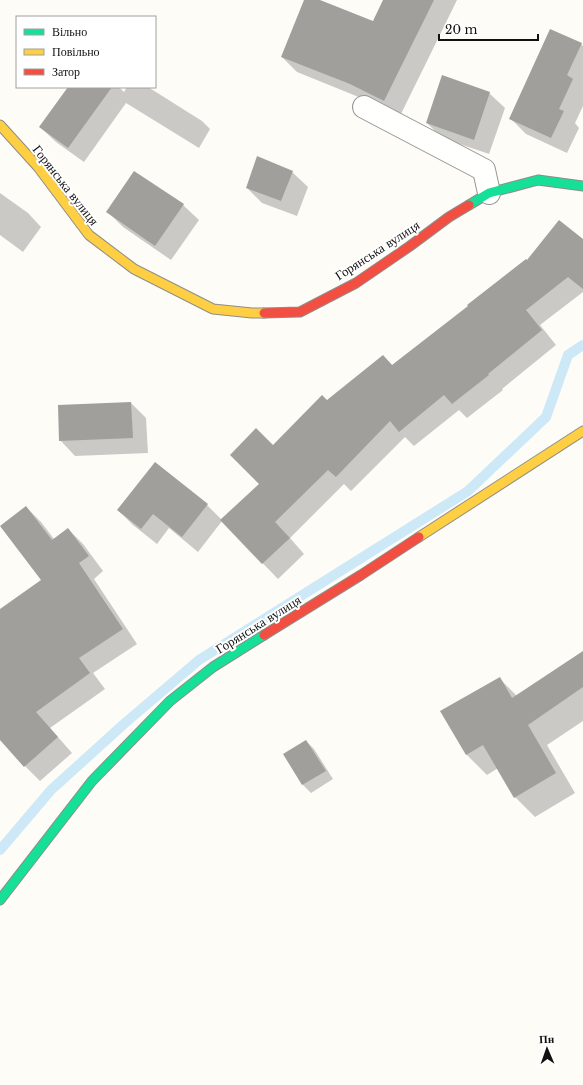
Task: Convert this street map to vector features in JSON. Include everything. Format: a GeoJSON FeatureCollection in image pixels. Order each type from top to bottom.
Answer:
{"type":"FeatureCollection","features":[{"type":"Feature","properties":{"kind":"street"},"geometry":{"type":"LineString","coordinates":[[364,107],[484,170],[489,193]]}},
{"type":"Feature","properties":{"kind":"street","name":"Горянська вулиця"},"geometry":{"type":"LineString","coordinates":[[0,125],[38,168],[89,235],[134,269],[213,308],[252,313],[300,312],[356,283],[449,217],[489,193],[538,180],[583,186]]}},
{"type":"Feature","properties":{"kind":"street","name":"Горянська вулиця"},"geometry":{"type":"LineString","coordinates":[[0,900],[92,781],[170,701],[213,667],[368,570],[583,431]]}},
{"type":"Feature","properties":{"kind":"building"},"geometry":{"type":"Polygon","coordinates":[[[304,0],[320,0],[373,21],[383,0],[434,0],[384,101],[350,84],[281,57],[304,0]]]}},
{"type":"Feature","properties":{"kind":"building"},"geometry":{"type":"Polygon","coordinates":[[[550,29],[582,43],[567,75],[573,79],[559,109],[564,111],[551,138],[509,119],[550,29]]]}},
{"type":"Feature","properties":{"kind":"building"},"geometry":{"type":"Polygon","coordinates":[[[442,75],[490,92],[474,140],[426,123],[442,75]]]}},
{"type":"Feature","properties":{"kind":"building"},"geometry":{"type":"Polygon","coordinates":[[[67,88],[111,88],[68,148],[39,127],[67,88]]]}},
{"type":"Feature","properties":{"kind":"building"},"geometry":{"type":"Polygon","coordinates":[[[257,156],[293,171],[281,201],[246,188],[257,156]]]}},
{"type":"Feature","properties":{"kind":"building"},"geometry":{"type":"Polygon","coordinates":[[[134,171],[184,204],[155,246],[106,212],[134,171]]]}},
{"type":"Feature","properties":{"kind":"building"},"geometry":{"type":"Polygon","coordinates":[[[559,220],[583,239],[583,289],[568,277],[526,310],[542,330],[488,374],[489,375],[452,404],[444,395],[399,432],[390,421],[336,477],[328,470],[275,522],[290,538],[262,564],[220,520],[259,484],[230,455],[256,428],[273,445],[322,395],[327,400],[383,355],[392,365],[526,259],[527,260],[559,220]]]}},
{"type":"Feature","properties":{"kind":"building"},"geometry":{"type":"Polygon","coordinates":[[[131,402],[133,438],[59,441],[58,405],[131,402]]]}},
{"type":"Feature","properties":{"kind":"building"},"geometry":{"type":"Polygon","coordinates":[[[155,462],[208,504],[182,537],[153,514],[141,529],[117,510],[155,462]]]}},
{"type":"Feature","properties":{"kind":"building"},"geometry":{"type":"Polygon","coordinates":[[[26,506],[52,540],[68,528],[89,556],[79,563],[123,629],[79,658],[90,673],[36,712],[58,737],[24,767],[0,740],[0,609],[41,580],[0,526],[26,506]]]}},
{"type":"Feature","properties":{"kind":"building"},"geometry":{"type":"Polygon","coordinates":[[[583,651],[583,687],[528,725],[556,773],[514,798],[483,745],[466,755],[440,711],[500,677],[512,698],[583,651]]]}},
{"type":"Feature","properties":{"kind":"building"},"geometry":{"type":"Polygon","coordinates":[[[306,740],[326,771],[302,785],[283,754],[306,740]]]}},
{"type":"Feature","properties":{"kind":"waterway"},"geometry":{"type":"LineString","coordinates":[[0,850],[51,790],[125,723],[199,660],[468,491],[546,417],[568,355],[583,345]]}},
{"type":"Feature","properties":{"kind":"traffic: fast"},"geometry":{"type":"LineString","coordinates":[[469,205],[489,193],[538,180],[583,186]]}},
{"type":"Feature","properties":{"kind":"traffic: fast"},"geometry":{"type":"LineString","coordinates":[[0,900],[92,781],[170,701],[213,667],[264,635]]}},
{"type":"Feature","properties":{"kind":"traffic: slow"},"geometry":{"type":"LineString","coordinates":[[0,125],[38,167],[89,235],[134,269],[213,309],[264,313]]}},
{"type":"Feature","properties":{"kind":"traffic: slow"},"geometry":{"type":"LineString","coordinates":[[419,537],[583,431]]}},
{"type":"Feature","properties":{"kind":"traffic: jam"},"geometry":{"type":"LineString","coordinates":[[264,313],[300,312],[356,283],[449,217],[469,205]]}},
{"type":"Feature","properties":{"kind":"traffic: jam"},"geometry":{"type":"LineString","coordinates":[[264,635],[419,537]]}}]}
